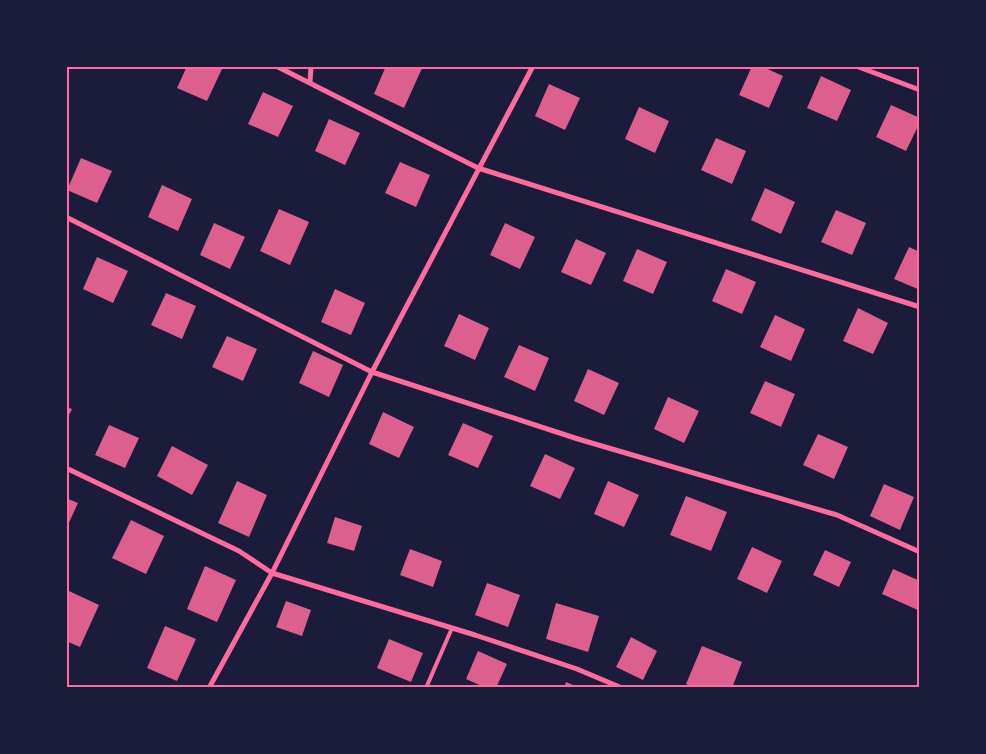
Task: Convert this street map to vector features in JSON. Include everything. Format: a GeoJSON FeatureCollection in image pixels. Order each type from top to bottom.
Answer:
{"type":"FeatureCollection","features":[{"type":"Feature","properties":{"kind":"street"},"geometry":{"type":"LineString","coordinates":[[276,66],[478,168],[920,307]]}},
{"type":"Feature","properties":{"kind":"street"},"geometry":{"type":"LineString","coordinates":[[310,84],[311,66]]}},
{"type":"Feature","properties":{"kind":"street"},"geometry":{"type":"LineString","coordinates":[[209,688],[272,573],[372,372],[533,66]]}},
{"type":"Feature","properties":{"kind":"street"},"geometry":{"type":"LineString","coordinates":[[856,66],[920,90]]}},
{"type":"Feature","properties":{"kind":"street"},"geometry":{"type":"LineString","coordinates":[[66,217],[372,372],[578,439],[837,515],[920,552]]}},
{"type":"Feature","properties":{"kind":"street"},"geometry":{"type":"LineString","coordinates":[[66,468],[239,551],[272,573],[452,628],[577,670],[622,688]]}},
{"type":"Feature","properties":{"kind":"lane"},"geometry":{"type":"LineString","coordinates":[[426,688],[452,628]]}},
{"type":"Feature","properties":{"kind":"building"},"geometry":{"type":"Polygon","coordinates":[[[187,66],[215,66],[222,69],[207,101],[177,88],[187,66]]]}},
{"type":"Feature","properties":{"kind":"building"},"geometry":{"type":"Polygon","coordinates":[[[386,66],[423,66],[404,108],[374,94],[386,66]]]}},
{"type":"Feature","properties":{"kind":"building"},"geometry":{"type":"Polygon","coordinates":[[[752,66],[761,66],[783,76],[769,108],[739,95],[752,66]]]}},
{"type":"Feature","properties":{"kind":"building"},"geometry":{"type":"Polygon","coordinates":[[[821,76],[851,90],[837,121],[807,108],[821,76]]]}},
{"type":"Feature","properties":{"kind":"building"},"geometry":{"type":"Polygon","coordinates":[[[549,84],[580,98],[565,130],[535,116],[549,84]]]}},
{"type":"Feature","properties":{"kind":"building"},"geometry":{"type":"Polygon","coordinates":[[[263,92],[293,106],[278,137],[248,124],[263,92]]]}},
{"type":"Feature","properties":{"kind":"building"},"geometry":{"type":"Polygon","coordinates":[[[891,105],[920,118],[920,122],[906,151],[876,137],[891,105]]]}},
{"type":"Feature","properties":{"kind":"building"},"geometry":{"type":"Polygon","coordinates":[[[639,107],[669,121],[655,153],[625,139],[639,107]]]}},
{"type":"Feature","properties":{"kind":"building"},"geometry":{"type":"Polygon","coordinates":[[[329,119],[360,133],[345,165],[315,151],[329,119]]]}},
{"type":"Feature","properties":{"kind":"building"},"geometry":{"type":"Polygon","coordinates":[[[716,138],[746,151],[732,184],[701,170],[716,138]]]}},
{"type":"Feature","properties":{"kind":"building"},"geometry":{"type":"Polygon","coordinates":[[[81,158],[112,171],[97,203],[67,190],[81,158]]]}},
{"type":"Feature","properties":{"kind":"building"},"geometry":{"type":"Polygon","coordinates":[[[400,162],[430,175],[416,207],[385,193],[400,162]]]}},
{"type":"Feature","properties":{"kind":"building"},"geometry":{"type":"Polygon","coordinates":[[[162,185],[192,199],[178,231],[148,217],[162,185]]]}},
{"type":"Feature","properties":{"kind":"building"},"geometry":{"type":"Polygon","coordinates":[[[765,188],[795,202],[781,234],[751,220],[765,188]]]}},
{"type":"Feature","properties":{"kind":"building"},"geometry":{"type":"Polygon","coordinates":[[[279,209],[309,222],[290,265],[260,251],[279,209]]]}},
{"type":"Feature","properties":{"kind":"building"},"geometry":{"type":"Polygon","coordinates":[[[836,210],[866,223],[852,255],[821,242],[836,210]]]}},
{"type":"Feature","properties":{"kind":"building"},"geometry":{"type":"Polygon","coordinates":[[[214,223],[245,237],[230,269],[200,255],[214,223]]]}},
{"type":"Feature","properties":{"kind":"building"},"geometry":{"type":"Polygon","coordinates":[[[505,223],[535,237],[520,269],[490,255],[505,223]]]}},
{"type":"Feature","properties":{"kind":"building"},"geometry":{"type":"Polygon","coordinates":[[[576,239],[606,253],[591,285],[561,272],[576,239]]]}},
{"type":"Feature","properties":{"kind":"building"},"geometry":{"type":"Polygon","coordinates":[[[909,247],[920,252],[920,290],[894,279],[909,247]]]}},
{"type":"Feature","properties":{"kind":"building"},"geometry":{"type":"Polygon","coordinates":[[[637,249],[667,262],[653,294],[623,281],[637,249]]]}},
{"type":"Feature","properties":{"kind":"building"},"geometry":{"type":"Polygon","coordinates":[[[97,257],[128,271],[113,303],[83,289],[97,257]]]}},
{"type":"Feature","properties":{"kind":"building"},"geometry":{"type":"Polygon","coordinates":[[[726,269],[756,282],[742,314],[712,301],[726,269]]]}},
{"type":"Feature","properties":{"kind":"building"},"geometry":{"type":"Polygon","coordinates":[[[335,289],[365,303],[351,335],[321,322],[335,289]]]}},
{"type":"Feature","properties":{"kind":"building"},"geometry":{"type":"Polygon","coordinates":[[[166,293],[196,306],[182,339],[151,325],[166,293]]]}},
{"type":"Feature","properties":{"kind":"building"},"geometry":{"type":"Polygon","coordinates":[[[858,308],[888,323],[873,354],[843,341],[858,308]]]}},
{"type":"Feature","properties":{"kind":"building"},"geometry":{"type":"Polygon","coordinates":[[[459,314],[489,328],[475,360],[444,346],[459,314]]]}},
{"type":"Feature","properties":{"kind":"building"},"geometry":{"type":"Polygon","coordinates":[[[775,315],[805,329],[791,361],[760,347],[775,315]]]}},
{"type":"Feature","properties":{"kind":"building"},"geometry":{"type":"Polygon","coordinates":[[[227,336],[257,349],[243,381],[212,367],[227,336]]]}},
{"type":"Feature","properties":{"kind":"building"},"geometry":{"type":"Polygon","coordinates":[[[519,345],[549,358],[535,391],[504,377],[519,345]]]}},
{"type":"Feature","properties":{"kind":"building"},"geometry":{"type":"Polygon","coordinates":[[[313,351],[343,365],[329,397],[299,383],[313,351]]]}},
{"type":"Feature","properties":{"kind":"building"},"geometry":{"type":"Polygon","coordinates":[[[588,369],[619,383],[604,415],[574,401],[588,369]]]}},
{"type":"Feature","properties":{"kind":"building"},"geometry":{"type":"Polygon","coordinates":[[[765,381],[795,394],[781,427],[750,413],[765,381]]]}},
{"type":"Feature","properties":{"kind":"building"},"geometry":{"type":"Polygon","coordinates":[[[668,397],[699,411],[684,443],[654,429],[668,397]]]}},
{"type":"Feature","properties":{"kind":"building"},"geometry":{"type":"Polygon","coordinates":[[[66,407],[72,409],[66,421],[66,407]]]}},
{"type":"Feature","properties":{"kind":"building"},"geometry":{"type":"Polygon","coordinates":[[[383,412],[414,427],[399,458],[369,444],[383,412]]]}},
{"type":"Feature","properties":{"kind":"building"},"geometry":{"type":"Polygon","coordinates":[[[463,423],[493,436],[478,468],[448,455],[463,423]]]}},
{"type":"Feature","properties":{"kind":"building"},"geometry":{"type":"Polygon","coordinates":[[[109,425],[139,438],[125,468],[95,455],[109,425]]]}},
{"type":"Feature","properties":{"kind":"building"},"geometry":{"type":"Polygon","coordinates":[[[818,434],[848,447],[834,479],[803,465],[818,434]]]}},
{"type":"Feature","properties":{"kind":"building"},"geometry":{"type":"Polygon","coordinates":[[[172,446],[208,465],[192,495],[157,476],[172,446]]]}},
{"type":"Feature","properties":{"kind":"building"},"geometry":{"type":"Polygon","coordinates":[[[545,454],[575,468],[560,499],[530,486],[545,454]]]}},
{"type":"Feature","properties":{"kind":"building"},"geometry":{"type":"Polygon","coordinates":[[[237,481],[267,495],[249,537],[218,523],[237,481]]]}},
{"type":"Feature","properties":{"kind":"building"},"geometry":{"type":"Polygon","coordinates":[[[608,481],[639,495],[624,527],[594,514],[608,481]]]}},
{"type":"Feature","properties":{"kind":"building"},"geometry":{"type":"Polygon","coordinates":[[[884,484],[914,497],[900,530],[870,516],[884,484]]]}},
{"type":"Feature","properties":{"kind":"building"},"geometry":{"type":"Polygon","coordinates":[[[686,496],[727,512],[711,551],[670,535],[686,496]]]}},
{"type":"Feature","properties":{"kind":"building"},"geometry":{"type":"Polygon","coordinates":[[[66,498],[78,503],[66,529],[66,498]]]}},
{"type":"Feature","properties":{"kind":"building"},"geometry":{"type":"Polygon","coordinates":[[[335,517],[362,526],[354,551],[327,543],[335,517]]]}},
{"type":"Feature","properties":{"kind":"building"},"geometry":{"type":"Polygon","coordinates":[[[131,520],[164,536],[146,574],[112,558],[131,520]]]}},
{"type":"Feature","properties":{"kind":"building"},"geometry":{"type":"Polygon","coordinates":[[[752,547],[782,561],[767,593],[737,579],[752,547]]]}},
{"type":"Feature","properties":{"kind":"building"},"geometry":{"type":"Polygon","coordinates":[[[410,549],[442,561],[433,587],[400,575],[410,549]]]}},
{"type":"Feature","properties":{"kind":"building"},"geometry":{"type":"Polygon","coordinates":[[[825,550],[851,562],[839,587],[813,575],[825,550]]]}},
{"type":"Feature","properties":{"kind":"building"},"geometry":{"type":"Polygon","coordinates":[[[205,566],[236,580],[217,622],[187,609],[205,566]]]}},
{"type":"Feature","properties":{"kind":"building"},"geometry":{"type":"Polygon","coordinates":[[[893,569],[920,581],[920,611],[882,594],[893,569]]]}},
{"type":"Feature","properties":{"kind":"building"},"geometry":{"type":"Polygon","coordinates":[[[487,583],[520,595],[508,627],[475,615],[487,583]]]}},
{"type":"Feature","properties":{"kind":"building"},"geometry":{"type":"Polygon","coordinates":[[[69,591],[99,605],[80,647],[66,641],[66,596],[69,591]]]}},
{"type":"Feature","properties":{"kind":"building"},"geometry":{"type":"Polygon","coordinates":[[[286,601],[311,610],[302,636],[276,627],[286,601]]]}},
{"type":"Feature","properties":{"kind":"building"},"geometry":{"type":"Polygon","coordinates":[[[556,603],[599,616],[588,652],[546,639],[556,603]]]}},
{"type":"Feature","properties":{"kind":"building"},"geometry":{"type":"Polygon","coordinates":[[[165,626],[196,639],[177,681],[147,668],[165,626]]]}},
{"type":"Feature","properties":{"kind":"building"},"geometry":{"type":"Polygon","coordinates":[[[631,637],[657,651],[643,680],[616,667],[631,637]]]}},
{"type":"Feature","properties":{"kind":"building"},"geometry":{"type":"Polygon","coordinates":[[[389,639],[423,653],[411,682],[377,668],[389,639]]]}},
{"type":"Feature","properties":{"kind":"building"},"geometry":{"type":"Polygon","coordinates":[[[702,646],[742,662],[732,688],[695,688],[686,684],[702,646]]]}},
{"type":"Feature","properties":{"kind":"building"},"geometry":{"type":"Polygon","coordinates":[[[478,651],[507,664],[496,688],[486,688],[466,679],[478,651]]]}},
{"type":"Feature","properties":{"kind":"building"},"geometry":{"type":"Polygon","coordinates":[[[566,682],[580,688],[564,688],[566,682]]]}}]}
